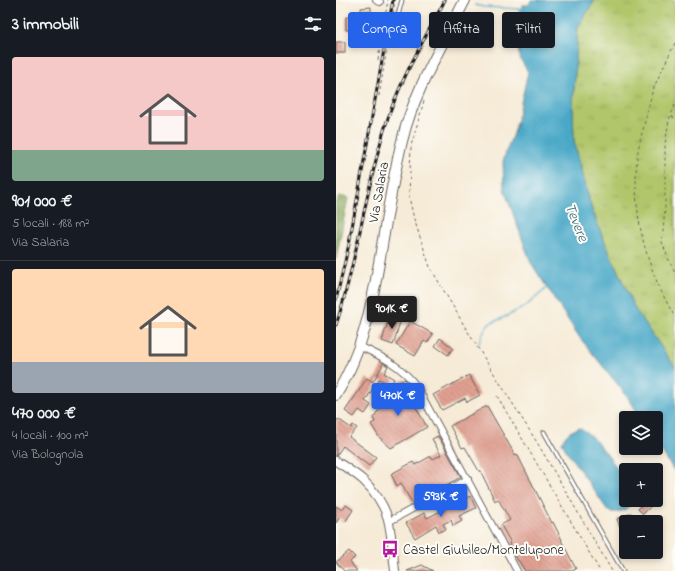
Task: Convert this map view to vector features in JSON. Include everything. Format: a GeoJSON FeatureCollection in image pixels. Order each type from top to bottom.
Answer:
{"type":"FeatureCollection","features":[{"type":"Feature","properties":{"kind":"main road","name":"Via Salaria"},"geometry":{"type":"LineString","coordinates":[[336,382],[344,367],[357,334],[364,305],[385,189],[401,118],[416,82],[457,0]]}},
{"type":"Feature","properties":{"kind":"main road","name":"Via Salaria"},"geometry":{"type":"LineString","coordinates":[[336,395],[348,375],[366,325],[371,306],[398,156],[406,125],[422,83],[465,0]]}},
{"type":"Feature","properties":{"kind":"street"},"geometry":{"type":"LineString","coordinates":[[359,346],[396,365],[415,384],[516,571]]}},
{"type":"Feature","properties":{"kind":"street"},"geometry":{"type":"LineString","coordinates":[[336,461],[369,486],[380,501],[388,522],[395,571]]}},
{"type":"Feature","properties":{"kind":"street"},"geometry":{"type":"LineString","coordinates":[[388,522],[468,480]]}},
{"type":"Feature","properties":{"kind":"lane"},"geometry":{"type":"LineString","coordinates":[[399,12],[402,0]]}},
{"type":"Feature","properties":{"kind":"lane"},"geometry":{"type":"LineString","coordinates":[[544,432],[624,571]]}},
{"type":"Feature","properties":{"kind":"path"},"geometry":{"type":"LineString","coordinates":[[378,60],[388,0]]}},
{"type":"Feature","properties":{"kind":"path"},"geometry":{"type":"LineString","coordinates":[[378,96],[395,0]]}},
{"type":"Feature","properties":{"kind":"path"},"geometry":{"type":"LineString","coordinates":[[675,43],[652,94],[637,158],[636,186],[642,238],[660,290],[675,317]]}},
{"type":"Feature","properties":{"kind":"path"},"geometry":{"type":"LineString","coordinates":[[426,95],[411,146],[409,197],[414,219],[430,267],[468,332],[538,444],[612,571]]}},
{"type":"Feature","properties":{"kind":"path"},"geometry":{"type":"LineString","coordinates":[[675,105],[669,120],[665,144],[665,209],[662,242],[675,273]]}},
{"type":"Feature","properties":{"kind":"path"},"geometry":{"type":"LineString","coordinates":[[671,115],[675,120]]}},
{"type":"Feature","properties":{"kind":"path"},"geometry":{"type":"LineString","coordinates":[[497,396],[600,571]]}},
{"type":"Feature","properties":{"kind":"green space"},"geometry":{"type":"Polygon","coordinates":[[[595,0],[675,0],[675,367],[635,309],[607,247],[592,210],[574,141],[573,106],[578,27],[595,0]]]}},
{"type":"Feature","properties":{"kind":"green space"},"geometry":{"type":"Polygon","coordinates":[[[339,196],[348,198],[336,259],[336,202],[339,196]]]}},
{"type":"Feature","properties":{"kind":"water","name":"Tevere"},"geometry":{"type":"Polygon","coordinates":[[[531,0],[595,0],[578,27],[573,106],[574,141],[592,210],[607,247],[635,309],[675,367],[675,472],[663,453],[663,411],[637,411],[627,396],[580,338],[531,263],[504,189],[503,161],[516,125],[528,72],[519,57],[518,48],[555,48],[555,12],[520,12],[522,5],[529,5],[531,0]]]}},
{"type":"Feature","properties":{"kind":"water"},"geometry":{"type":"Polygon","coordinates":[[[579,428],[584,430],[597,443],[619,472],[619,507],[628,507],[626,509],[619,512],[608,511],[567,452],[562,443],[569,433],[579,428]]]}},
{"type":"Feature","properties":{"kind":"building"},"geometry":{"type":"Polygon","coordinates":[[[371,7],[371,12],[361,12],[361,8],[371,7]]]}},
{"type":"Feature","properties":{"kind":"building"},"geometry":{"type":"Polygon","coordinates":[[[346,17],[348,17],[348,30],[346,30],[346,17]]]}},
{"type":"Feature","properties":{"kind":"building"},"geometry":{"type":"Polygon","coordinates":[[[336,42],[345,42],[345,53],[336,53],[336,42]]]}},
{"type":"Feature","properties":{"kind":"building"},"geometry":{"type":"Polygon","coordinates":[[[390,315],[401,319],[393,345],[382,341],[390,315]]]}},
{"type":"Feature","properties":{"kind":"building"},"geometry":{"type":"Polygon","coordinates":[[[410,321],[433,334],[427,343],[424,341],[415,356],[396,345],[410,321]]]}},
{"type":"Feature","properties":{"kind":"building"},"geometry":{"type":"Polygon","coordinates":[[[440,338],[453,348],[448,355],[435,346],[440,338]]]}},
{"type":"Feature","properties":{"kind":"building"},"geometry":{"type":"Polygon","coordinates":[[[383,363],[388,366],[384,373],[394,379],[390,386],[379,379],[365,401],[371,405],[365,414],[359,410],[354,417],[345,411],[367,378],[373,382],[383,363]]]}},
{"type":"Feature","properties":{"kind":"building"},"geometry":{"type":"Polygon","coordinates":[[[469,375],[480,395],[467,402],[465,398],[442,410],[433,395],[469,375]]]}},
{"type":"Feature","properties":{"kind":"building"},"geometry":{"type":"Polygon","coordinates":[[[405,379],[409,386],[405,388],[427,427],[391,448],[379,437],[371,424],[375,422],[373,418],[391,395],[392,386],[405,379]]]}},
{"type":"Feature","properties":{"kind":"building"},"geometry":{"type":"Polygon","coordinates":[[[487,406],[515,455],[517,454],[576,569],[572,571],[525,571],[518,561],[510,544],[511,543],[501,525],[510,520],[498,499],[495,501],[480,470],[479,471],[465,447],[462,448],[450,426],[487,406]]]}},
{"type":"Feature","properties":{"kind":"building"},"geometry":{"type":"Polygon","coordinates":[[[338,419],[351,428],[353,425],[357,428],[349,437],[376,457],[369,466],[343,446],[336,456],[336,423],[338,419]]]}},
{"type":"Feature","properties":{"kind":"building"},"geometry":{"type":"Polygon","coordinates":[[[438,436],[461,477],[412,503],[401,483],[397,486],[391,474],[413,462],[415,465],[431,456],[433,459],[441,455],[432,439],[438,436]]]}},
{"type":"Feature","properties":{"kind":"building"},"geometry":{"type":"Polygon","coordinates":[[[470,496],[476,508],[459,516],[462,521],[453,526],[451,520],[443,524],[446,529],[439,532],[436,525],[415,538],[406,523],[424,513],[427,518],[470,496]]]}},
{"type":"Feature","properties":{"kind":"building"},"geometry":{"type":"Polygon","coordinates":[[[346,505],[353,510],[345,522],[339,518],[336,523],[336,506],[342,510],[346,505]]]}},
{"type":"Feature","properties":{"kind":"building"},"geometry":{"type":"Polygon","coordinates":[[[640,507],[650,507],[643,514],[638,509],[640,507]]]}},
{"type":"Feature","properties":{"kind":"building"},"geometry":{"type":"Polygon","coordinates":[[[349,551],[355,557],[350,562],[357,571],[344,571],[336,562],[349,551]]]}},
{"type":"Feature","properties":{"kind":"building"},"geometry":{"type":"Polygon","coordinates":[[[422,565],[433,571],[407,571],[422,565]]]}},
{"type":"Feature","properties":{"kind":"waterway"},"geometry":{"type":"LineString","coordinates":[[475,5],[483,7],[521,9]]}},
{"type":"Feature","properties":{"kind":"waterway"},"geometry":{"type":"LineString","coordinates":[[479,343],[489,324],[526,306],[547,288]]}},
{"type":"Feature","properties":{"kind":"railway"},"geometry":{"type":"LineString","coordinates":[[336,300],[349,244],[393,0]]}},
{"type":"Feature","properties":{"kind":"railway"},"geometry":{"type":"LineString","coordinates":[[336,325],[344,300],[372,174],[386,124],[405,76],[445,0]]}},
{"type":"Feature","properties":{"kind":"place","name":"Castel Giubileo/Montelupone"},"geometry":{"type":"Point","coordinates":[390,549]}}]}
